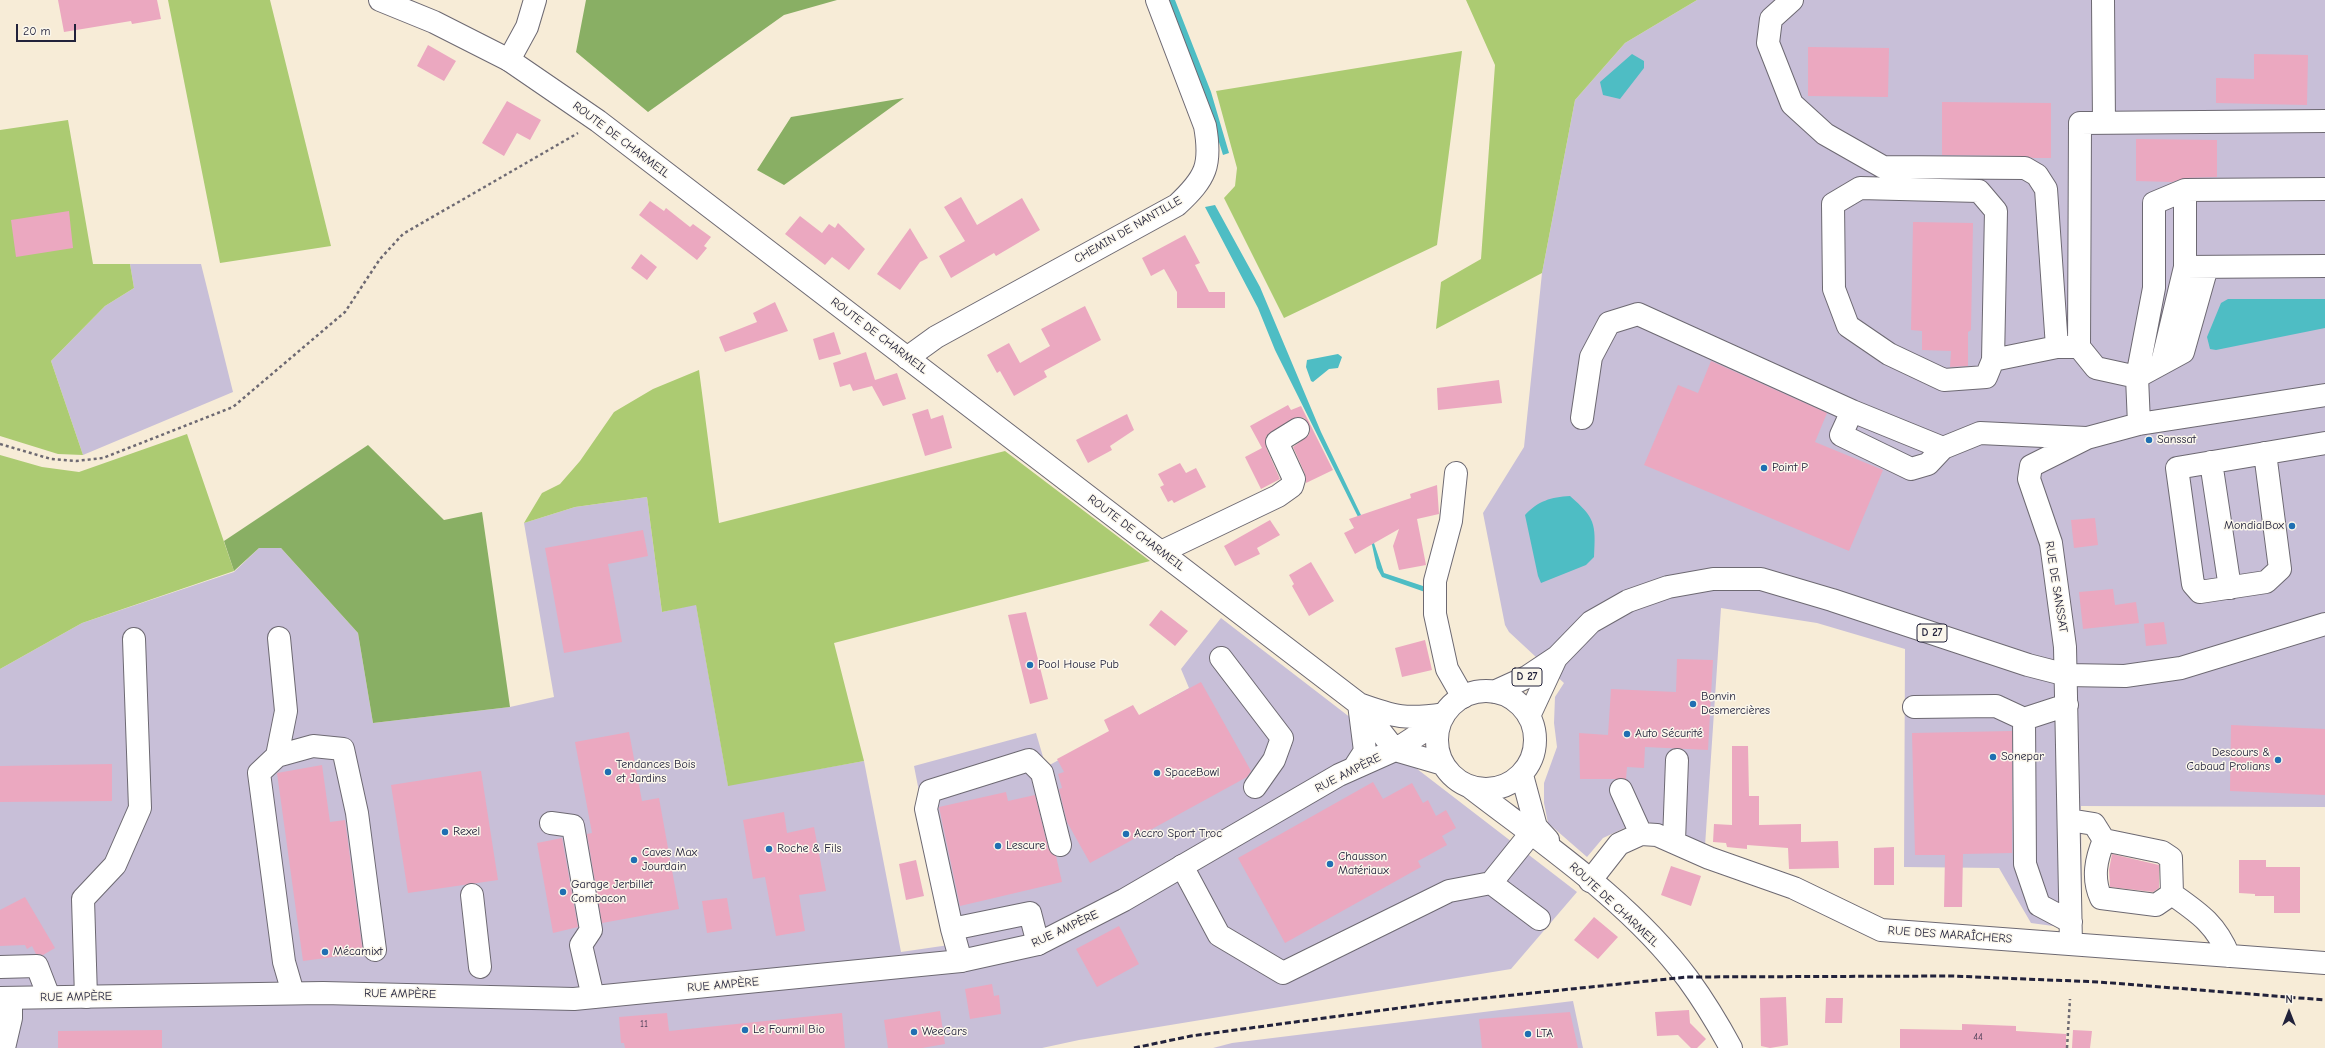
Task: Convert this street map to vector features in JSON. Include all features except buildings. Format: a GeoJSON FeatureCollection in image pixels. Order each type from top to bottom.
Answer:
{"type":"FeatureCollection","features":[{"type":"Feature","properties":{"kind":"main road","name":"ROUTE DE CHARMEIL"},"geometry":{"type":"LineString","coordinates":[[380,0],[434,22],[509,60],[598,121],[1359,704],[1395,750]]}},
{"type":"Feature","properties":{"kind":"main road"},"geometry":{"type":"LineString","coordinates":[[509,60],[527,27],[535,0]]}},
{"type":"Feature","properties":{"kind":"main road","name":"CHEMIN DE NANTILLE"},"geometry":{"type":"LineString","coordinates":[[907,358],[936,337],[1177,205],[1196,188],[1205,170],[1209,148],[1205,126],[1157,0]]}},
{"type":"Feature","properties":{"kind":"main road"},"geometry":{"type":"LineString","coordinates":[[1792,0],[1771,19],[1768,43],[1792,104],[1824,134],[1883,167],[2025,168],[2037,175],[2046,189],[2057,347]]}},
{"type":"Feature","properties":{"kind":"main road"},"geometry":{"type":"LineString","coordinates":[[2103,0],[2104,123]]}},
{"type":"Feature","properties":{"kind":"main road"},"geometry":{"type":"LineString","coordinates":[[2207,267],[2183,352],[2137,377],[2096,368],[2079,347],[2080,123],[2325,121]]}},
{"type":"Feature","properties":{"kind":"main road"},"geometry":{"type":"LineString","coordinates":[[1860,188],[1979,191],[1996,211],[1993,360],[1986,377],[1944,380],[1889,354],[1848,326],[1834,289],[1833,204],[1860,188]]}},
{"type":"Feature","properties":{"kind":"main road"},"geometry":{"type":"LineString","coordinates":[[2139,424],[2137,377],[2154,288],[2154,203],[2185,190],[2325,188]]}},
{"type":"Feature","properties":{"kind":"main road"},"geometry":{"type":"LineString","coordinates":[[2162,363],[2185,267],[2185,190]]}},
{"type":"Feature","properties":{"kind":"main road"},"geometry":{"type":"LineString","coordinates":[[2185,267],[2325,266]]}},
{"type":"Feature","properties":{"kind":"main road"},"geometry":{"type":"LineString","coordinates":[[1582,418],[1591,357],[1609,323],[1638,314],[1852,411],[1943,448]]}},
{"type":"Feature","properties":{"kind":"main road"},"geometry":{"type":"LineString","coordinates":[[1993,360],[2057,347],[2079,347]]}},
{"type":"Feature","properties":{"kind":"main road","name":"RUE DE SANSSAT"},"geometry":{"type":"LineString","coordinates":[[2071,944],[2067,675],[2065,648],[2051,543],[2028,480],[2031,466],[2087,438],[2139,424],[2325,395]]}},
{"type":"Feature","properties":{"kind":"main road"},"geometry":{"type":"LineString","coordinates":[[1852,411],[1841,435],[1911,469],[1928,464],[1943,448],[1980,433],[2087,438]]}},
{"type":"Feature","properties":{"kind":"main road"},"geometry":{"type":"LineString","coordinates":[[1160,552],[1278,496],[1292,486],[1294,480],[1277,442],[1298,429]]}},
{"type":"Feature","properties":{"kind":"main road"},"geometry":{"type":"LineString","coordinates":[[2265,453],[2280,570],[2266,582],[2200,592],[2193,584],[2177,468],[2211,462],[2265,453],[2325,443]]}},
{"type":"Feature","properties":{"kind":"main road"},"geometry":{"type":"LineString","coordinates":[[2211,462],[2230,588]]}},
{"type":"Feature","properties":{"kind":"main road"},"geometry":{"type":"LineString","coordinates":[[1456,473],[1451,521],[1435,581],[1435,614],[1447,669],[1462,697]]}},
{"type":"Feature","properties":{"kind":"main road","name":"D 27"},"geometry":{"type":"LineString","coordinates":[[1494,692],[1527,677],[1557,657],[1591,622],[1628,601],[1668,587],[1713,578],[1761,579],[1832,600],[2028,665],[2067,675],[2125,676],[2181,668],[2325,624]]}},
{"type":"Feature","properties":{"kind":"main road"},"geometry":{"type":"LineString","coordinates":[[277,756],[286,711],[279,638]]}},
{"type":"Feature","properties":{"kind":"main road"},"geometry":{"type":"LineString","coordinates":[[86,997],[83,899],[115,865],[140,808],[134,639]]}},
{"type":"Feature","properties":{"kind":"main road","name":"D 27"},"geometry":{"type":"LineString","coordinates":[[1529,716],[1557,657]]}},
{"type":"Feature","properties":{"kind":"main road"},"geometry":{"type":"LineString","coordinates":[[1221,658],[1282,738],[1274,760],[1255,787]]}},
{"type":"Feature","properties":{"kind":"main road"},"geometry":{"type":"LineString","coordinates":[[1478,692],[1494,692],[1508,696],[1520,704],[1529,716],[1535,730],[1535,746],[1531,762],[1522,775],[1511,783],[1497,788],[1483,790],[1470,787],[1459,781],[1443,764],[1438,750],[1437,735],[1442,717],[1462,697],[1478,692]]}},
{"type":"Feature","properties":{"kind":"main road","name":"ROUTE DE CHARMEIL"},"geometry":{"type":"LineString","coordinates":[[1359,704],[1391,716],[1416,719],[1442,717]]}},
{"type":"Feature","properties":{"kind":"main road"},"geometry":{"type":"LineString","coordinates":[[1354,768],[1365,751],[1359,704]]}},
{"type":"Feature","properties":{"kind":"main road"},"geometry":{"type":"LineString","coordinates":[[1914,707],[1996,706],[2024,719],[2067,705]]}},
{"type":"Feature","properties":{"kind":"main road","name":"RUE AMPÈRE"},"geometry":{"type":"LineString","coordinates":[[5,998],[293,993],[574,999],[961,961],[1038,944],[1124,900],[1354,768],[1395,750],[1442,717]]}},
{"type":"Feature","properties":{"kind":"main road"},"geometry":{"type":"LineString","coordinates":[[2024,719],[2025,864],[2038,905],[2071,922]]}},
{"type":"Feature","properties":{"kind":"main road"},"geometry":{"type":"LineString","coordinates":[[293,993],[284,962],[259,773],[277,756],[313,746],[343,748],[357,814],[375,950]]}},
{"type":"Feature","properties":{"kind":"main road","name":"RUE AMPÈRE"},"geometry":{"type":"LineString","coordinates":[[1395,750],[1443,764]]}},
{"type":"Feature","properties":{"kind":"main road"},"geometry":{"type":"LineString","coordinates":[[961,961],[952,929],[926,810],[930,791],[1029,760],[1042,773],[1060,845]]}},
{"type":"Feature","properties":{"kind":"main road"},"geometry":{"type":"LineString","coordinates":[[1674,841],[1677,760]]}},
{"type":"Feature","properties":{"kind":"main road"},"geometry":{"type":"LineString","coordinates":[[1182,866],[1219,935],[1283,973],[1449,892],[1491,883],[1533,830],[1522,775]]}},
{"type":"Feature","properties":{"kind":"main road","name":"ROUTE DE CHARMEIL"},"geometry":{"type":"LineString","coordinates":[[1470,787],[1533,830],[1646,931],[1687,978],[1731,1048]]}},
{"type":"Feature","properties":{"kind":"main road"},"geometry":{"type":"LineString","coordinates":[[1590,881],[1619,844],[1641,834],[1621,790]]}},
{"type":"Feature","properties":{"kind":"main road"},"geometry":{"type":"LineString","coordinates":[[2069,820],[2094,824],[2104,840],[2162,852],[2171,858],[2172,894]]}},
{"type":"Feature","properties":{"kind":"main road"},"geometry":{"type":"LineString","coordinates":[[551,823],[573,826],[591,930],[581,945],[593,997]]}},
{"type":"Feature","properties":{"kind":"main road","name":"RUE DES MARAÎCHERS"},"geometry":{"type":"LineString","coordinates":[[1641,834],[1656,835],[1674,841],[1709,858],[1794,888],[1881,930],[2325,963]]}},
{"type":"Feature","properties":{"kind":"main road"},"geometry":{"type":"LineString","coordinates":[[2104,840],[2097,856],[2095,885],[2101,898],[2156,904],[2172,894]]}},
{"type":"Feature","properties":{"kind":"main road"},"geometry":{"type":"LineString","coordinates":[[1491,883],[1539,919]]}},
{"type":"Feature","properties":{"kind":"main road"},"geometry":{"type":"LineString","coordinates":[[2172,894],[2206,918],[2221,937],[2229,956]]}},
{"type":"Feature","properties":{"kind":"main road"},"geometry":{"type":"LineString","coordinates":[[472,896],[480,967]]}},
{"type":"Feature","properties":{"kind":"main road"},"geometry":{"type":"LineString","coordinates":[[952,929],[1030,913],[1038,944]]}},
{"type":"Feature","properties":{"kind":"main road"},"geometry":{"type":"LineString","coordinates":[[0,967],[37,966],[49,997]]}},
{"type":"Feature","properties":{"kind":"main road"},"geometry":{"type":"LineString","coordinates":[[4,1048],[11,1018],[5,998]]}},
{"type":"Feature","properties":{"kind":"path"},"geometry":{"type":"LineString","coordinates":[[0,444],[51,459],[76,461],[103,458],[233,407],[345,312],[380,259],[403,234],[598,121]]}},
{"type":"Feature","properties":{"kind":"path"},"geometry":{"type":"LineString","coordinates":[[2067,1048],[2070,999]]}},
{"type":"Feature","properties":{"kind":"shaded area"},"geometry":{"type":"Polygon","coordinates":[[[1697,0],[2325,0],[2325,807],[2081,806],[2082,930],[2031,923],[1999,868],[1904,867],[1905,649],[1817,623],[1721,608],[1705,846],[1646,821],[1631,825],[1603,838],[1587,857],[1548,823],[1544,803],[1544,783],[1557,747],[1554,723],[1555,697],[1564,683],[1509,632],[1505,625],[1483,513],[1524,447],[1542,273],[1575,100],[1625,43],[1697,0]]]}},
{"type":"Feature","properties":{"kind":"shaded area"},"geometry":{"type":"Polygon","coordinates":[[[130,264],[201,264],[233,392],[83,455],[51,361],[105,306],[134,288],[130,264]]]}},
{"type":"Feature","properties":{"kind":"shaded area"},"geometry":{"type":"Polygon","coordinates":[[[647,497],[662,612],[696,604],[728,785],[864,761],[901,952],[949,945],[914,766],[1036,733],[1046,767],[1189,688],[1181,669],[1221,618],[1577,892],[1511,969],[1079,1040],[1042,1048],[0,1048],[0,669],[82,623],[234,572],[259,548],[280,547],[358,633],[373,723],[510,707],[554,697],[524,523],[575,507],[647,497]]]}},
{"type":"Feature","properties":{"kind":"shaded area"},"geometry":{"type":"Polygon","coordinates":[[[1573,1001],[1583,1048],[1213,1048],[1232,1043],[1573,1001]]]}},
{"type":"Feature","properties":{"kind":"green space"},"geometry":{"type":"Polygon","coordinates":[[[168,0],[270,0],[331,246],[220,263],[168,0]]]}},
{"type":"Feature","properties":{"kind":"green space"},"geometry":{"type":"Polygon","coordinates":[[[586,0],[837,0],[784,15],[648,112],[576,52],[586,0]]]}},
{"type":"Feature","properties":{"kind":"green space"},"geometry":{"type":"Polygon","coordinates":[[[1466,0],[1697,0],[1625,43],[1575,100],[1542,273],[1436,329],[1441,282],[1481,259],[1495,65],[1466,0]]]}},
{"type":"Feature","properties":{"kind":"green space"},"geometry":{"type":"Polygon","coordinates":[[[1462,51],[1437,245],[1284,318],[1224,198],[1235,186],[1237,168],[1216,91],[1462,51]]]}},
{"type":"Feature","properties":{"kind":"green space"},"geometry":{"type":"Polygon","coordinates":[[[904,98],[784,185],[757,170],[791,117],[904,98]]]}},
{"type":"Feature","properties":{"kind":"green space"},"geometry":{"type":"Polygon","coordinates":[[[68,120],[93,264],[130,264],[134,288],[105,306],[51,361],[83,455],[58,454],[0,436],[0,130],[68,120]]]}},
{"type":"Feature","properties":{"kind":"green space"},"geometry":{"type":"Polygon","coordinates":[[[699,370],[719,523],[1005,451],[1150,561],[834,643],[864,761],[728,786],[696,605],[662,612],[647,497],[575,507],[524,523],[542,493],[560,484],[580,461],[614,412],[653,389],[699,370]]]}},
{"type":"Feature","properties":{"kind":"green space"},"geometry":{"type":"Polygon","coordinates":[[[187,434],[234,571],[82,623],[0,669],[0,455],[42,467],[79,472],[187,434]]]}},
{"type":"Feature","properties":{"kind":"green space"},"geometry":{"type":"Polygon","coordinates":[[[368,445],[444,520],[482,512],[510,707],[373,723],[358,633],[281,548],[259,548],[234,571],[224,541],[368,445]]]}},
{"type":"Feature","properties":{"kind":"water"},"geometry":{"type":"Polygon","coordinates":[[[1166,0],[1175,0],[1211,92],[1229,153],[1223,155],[1205,97],[1166,0]]]}},
{"type":"Feature","properties":{"kind":"water"},"geometry":{"type":"Polygon","coordinates":[[[1632,54],[1644,61],[1644,68],[1620,99],[1603,95],[1600,82],[1632,54]]]}},
{"type":"Feature","properties":{"kind":"water"},"geometry":{"type":"Polygon","coordinates":[[[1215,205],[1260,287],[1321,432],[1373,540],[1384,573],[1426,587],[1425,592],[1382,577],[1377,568],[1372,545],[1275,350],[1258,308],[1205,207],[1215,205]]]}},
{"type":"Feature","properties":{"kind":"water"},"geometry":{"type":"Polygon","coordinates":[[[2228,299],[2325,299],[2325,328],[2216,350],[2210,349],[2207,337],[2221,303],[2228,299]]]}},
{"type":"Feature","properties":{"kind":"water"},"geometry":{"type":"Polygon","coordinates":[[[1338,354],[1342,357],[1338,368],[1329,369],[1313,382],[1311,381],[1306,367],[1307,360],[1338,354]]]}},
{"type":"Feature","properties":{"kind":"water"},"geometry":{"type":"Polygon","coordinates":[[[1570,496],[1585,510],[1592,522],[1595,536],[1594,557],[1586,565],[1541,583],[1538,576],[1525,515],[1540,503],[1557,497],[1570,496]]]}},
{"type":"Feature","properties":{"kind":"railway"},"geometry":{"type":"LineString","coordinates":[[1134,1048],[1191,1036],[1436,1003],[1687,977],[1952,976],[2099,982],[2325,1000]]}},
{"type":"Feature","properties":{"kind":"place","name":"Sanssat"},"geometry":{"type":"Point","coordinates":[2149,440]}},
{"type":"Feature","properties":{"kind":"place","name":"Point P"},"geometry":{"type":"Point","coordinates":[1764,468]}},
{"type":"Feature","properties":{"kind":"place","name":"MondialBox"},"geometry":{"type":"Point","coordinates":[2292,526]}},
{"type":"Feature","properties":{"kind":"place","name":"Pool House Pub"},"geometry":{"type":"Point","coordinates":[1030,665]}},
{"type":"Feature","properties":{"kind":"place","name":"Bonvin Desmercières"},"geometry":{"type":"Point","coordinates":[1693,704]}},
{"type":"Feature","properties":{"kind":"place","name":"Auto Sécurité"},"geometry":{"type":"Point","coordinates":[1627,734]}},
{"type":"Feature","properties":{"kind":"place","name":"Sonepar"},"geometry":{"type":"Point","coordinates":[1993,757]}},
{"type":"Feature","properties":{"kind":"place","name":"Descours & Cabaud Prolians"},"geometry":{"type":"Point","coordinates":[2278,760]}},
{"type":"Feature","properties":{"kind":"place","name":"Tendances Bois et Jardins"},"geometry":{"type":"Point","coordinates":[608,772]}},
{"type":"Feature","properties":{"kind":"place","name":"SpaceBowl"},"geometry":{"type":"Point","coordinates":[1157,773]}},
{"type":"Feature","properties":{"kind":"place","name":"Rexel"},"geometry":{"type":"Point","coordinates":[445,832]}},
{"type":"Feature","properties":{"kind":"place","name":"Accro Sport Troc"},"geometry":{"type":"Point","coordinates":[1126,834]}},
{"type":"Feature","properties":{"kind":"place","name":"Lescure"},"geometry":{"type":"Point","coordinates":[998,846]}},
{"type":"Feature","properties":{"kind":"place","name":"Roche & Fils"},"geometry":{"type":"Point","coordinates":[769,849]}},
{"type":"Feature","properties":{"kind":"place","name":"Caves Max Jourdain"},"geometry":{"type":"Point","coordinates":[634,860]}},
{"type":"Feature","properties":{"kind":"place","name":"Chausson Matériaux"},"geometry":{"type":"Point","coordinates":[1330,864]}},
{"type":"Feature","properties":{"kind":"place","name":"Garage Jerbillet Combacon"},"geometry":{"type":"Point","coordinates":[563,892]}},
{"type":"Feature","properties":{"kind":"place","name":"Mécamixt"},"geometry":{"type":"Point","coordinates":[325,952]}},
{"type":"Feature","properties":{"kind":"place","name":"Le Fournil Bio"},"geometry":{"type":"Point","coordinates":[745,1030]}},
{"type":"Feature","properties":{"kind":"place","name":"WeeCars"},"geometry":{"type":"Point","coordinates":[914,1032]}},
{"type":"Feature","properties":{"kind":"place","name":"LTA"},"geometry":{"type":"Point","coordinates":[1528,1034]}}]}
